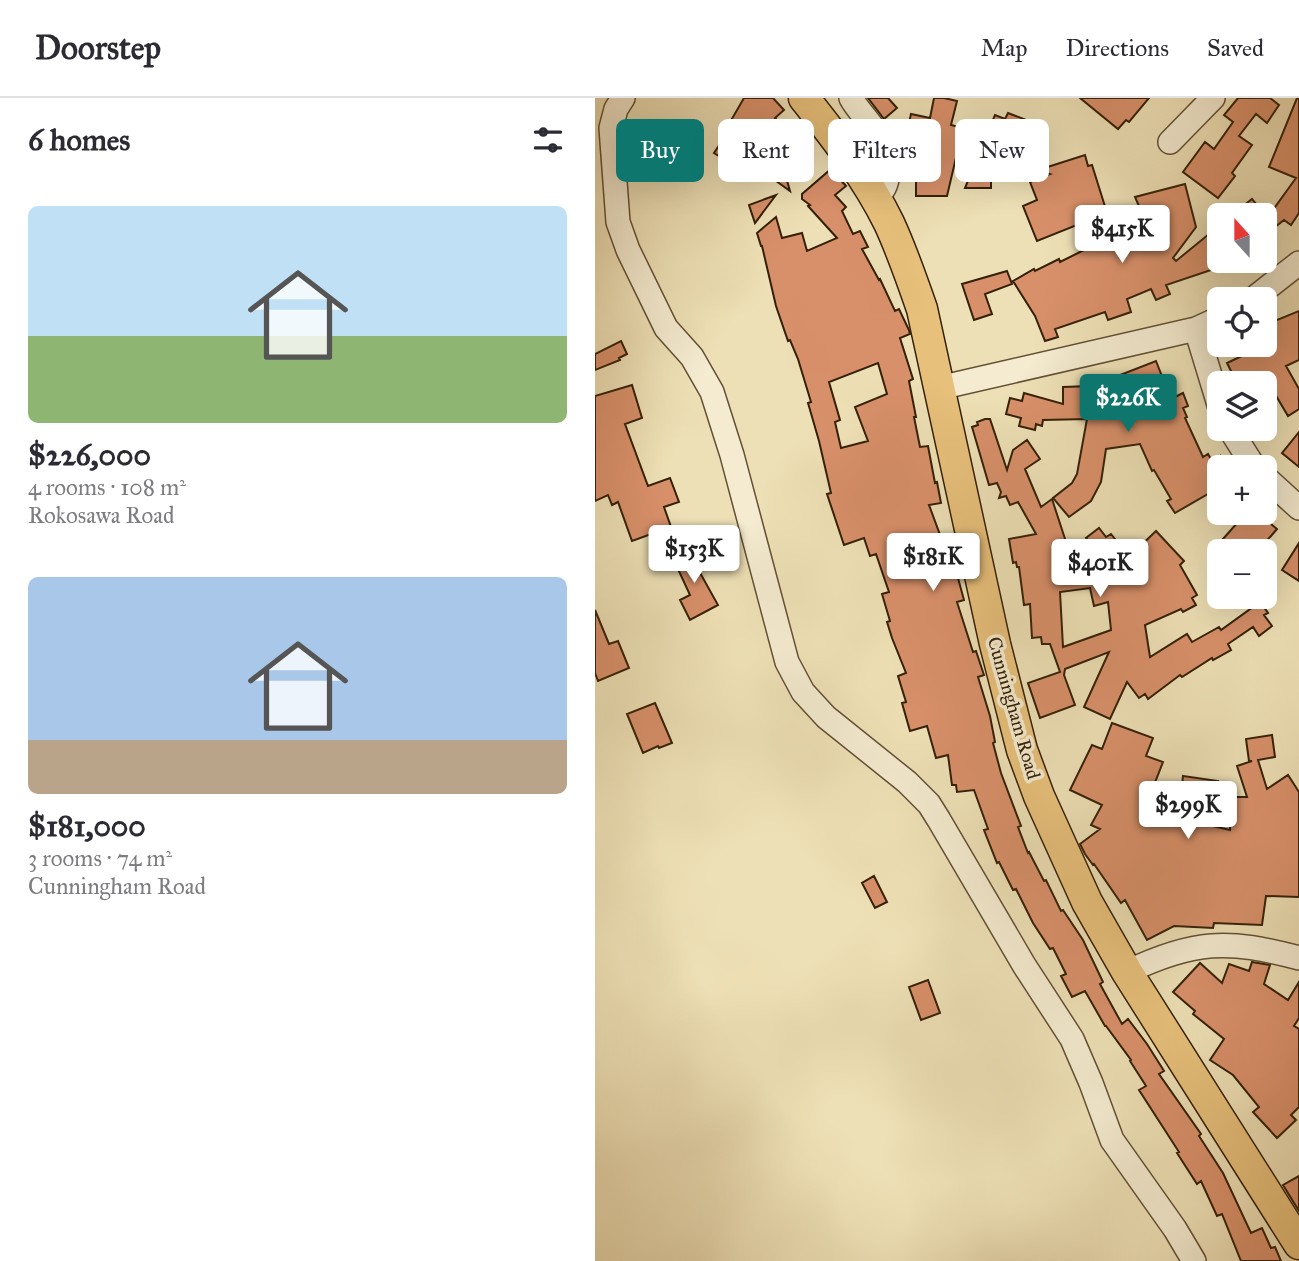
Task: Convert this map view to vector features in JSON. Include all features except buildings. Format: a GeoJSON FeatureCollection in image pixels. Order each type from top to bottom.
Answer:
{"type":"FeatureCollection","features":[{"type":"Feature","properties":{"kind":"main road","name":"Cunningham Road"},"geometry":{"type":"LineString","coordinates":[[804,98],[862,176],[888,221],[922,309],[995,644],[1022,750],[1039,796],[1087,902],[1127,972],[1299,1244]]}},
{"type":"Feature","properties":{"kind":"street"},"geometry":{"type":"LineString","coordinates":[[622,98],[611,128],[618,222],[628,250],[666,328],[692,358],[712,392],[732,455],[782,646],[795,678],[826,717],[907,782],[929,804],[1024,965],[1072,1039],[1112,1140],[1175,1229],[1194,1261]]}},
{"type":"Feature","properties":{"kind":"street"},"geometry":{"type":"LineString","coordinates":[[851,98],[877,134],[887,163],[888,182],[875,199]]}},
{"type":"Feature","properties":{"kind":"street"},"geometry":{"type":"LineString","coordinates":[[1170,142],[1213,98]]}},
{"type":"Feature","properties":{"kind":"street"},"geometry":{"type":"LineString","coordinates":[[1268,287],[1299,263]]}},
{"type":"Feature","properties":{"kind":"street"},"geometry":{"type":"LineString","coordinates":[[939,388],[1196,329],[1207,324]]}},
{"type":"Feature","properties":{"kind":"street"},"geometry":{"type":"LineString","coordinates":[[1196,329],[1209,371]]}},
{"type":"Feature","properties":{"kind":"street"},"geometry":{"type":"LineString","coordinates":[[1277,488],[1299,508]]}},
{"type":"Feature","properties":{"kind":"street"},"geometry":{"type":"LineString","coordinates":[[1127,972],[1181,950],[1220,944],[1268,949],[1299,958]]}}]}
